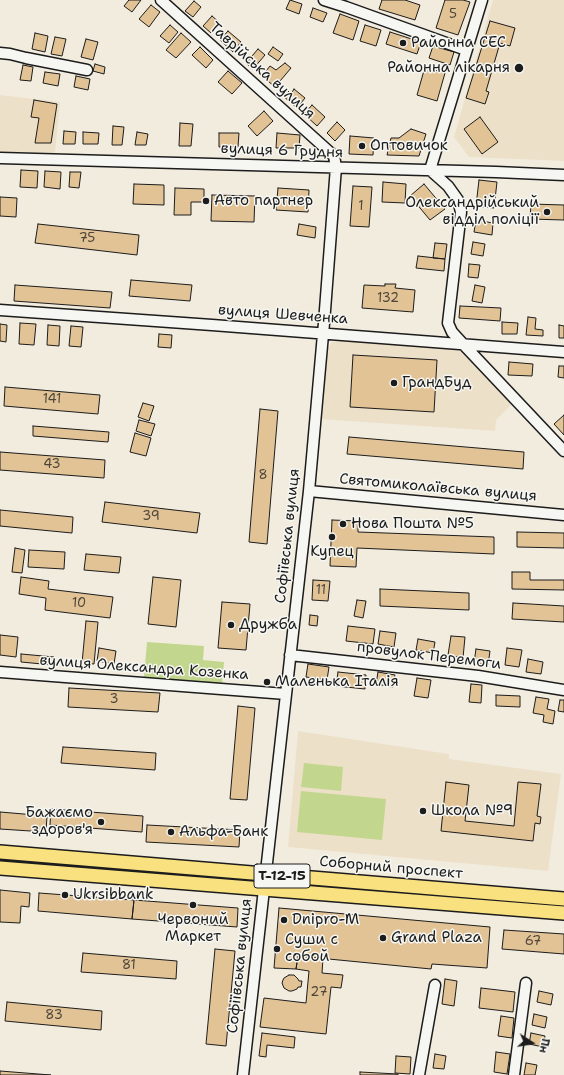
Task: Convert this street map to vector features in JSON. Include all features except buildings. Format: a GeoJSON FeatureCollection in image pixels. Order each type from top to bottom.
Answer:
{"type":"FeatureCollection","features":[{"type":"Feature","properties":{"kind":"main road","name":"Соборний проспект"},"geometry":{"type":"LineString","coordinates":[[0,852],[564,899]]}},
{"type":"Feature","properties":{"kind":"main road","name":"Соборний проспект"},"geometry":{"type":"LineString","coordinates":[[0,868],[564,913]]}},
{"type":"Feature","properties":{"kind":"street","name":"Таврійська вулиця"},"geometry":{"type":"LineString","coordinates":[[161,0],[334,156],[336,167]]}},
{"type":"Feature","properties":{"kind":"street"},"geometry":{"type":"LineString","coordinates":[[324,0],[466,50]]}},
{"type":"Feature","properties":{"kind":"street"},"geometry":{"type":"LineString","coordinates":[[482,0],[430,170],[448,186],[458,200],[461,212],[448,322],[452,332],[462,344],[564,451]]}},
{"type":"Feature","properties":{"kind":"street"},"geometry":{"type":"LineString","coordinates":[[0,53],[87,70]]}},
{"type":"Feature","properties":{"kind":"street","name":"вулиця 6 Грудня"},"geometry":{"type":"LineString","coordinates":[[0,158],[496,172],[564,176]]}},
{"type":"Feature","properties":{"kind":"street","name":"Софіївська вулиця"},"geometry":{"type":"LineString","coordinates":[[243,1075],[309,491],[336,167]]}},
{"type":"Feature","properties":{"kind":"street","name":"вулиця Шевченка"},"geometry":{"type":"LineString","coordinates":[[0,310],[564,352]]}},
{"type":"Feature","properties":{"kind":"street","name":"Святомиколаївська вулиця"},"geometry":{"type":"LineString","coordinates":[[309,491],[564,515]]}},
{"type":"Feature","properties":{"kind":"street","name":"провулок Перемоги"},"geometry":{"type":"LineString","coordinates":[[290,655],[478,676],[564,690]]}},
{"type":"Feature","properties":{"kind":"street","name":"вулиця Олександра Козенка"},"geometry":{"type":"LineString","coordinates":[[0,672],[286,694]]}},
{"type":"Feature","properties":{"kind":"street"},"geometry":{"type":"LineString","coordinates":[[514,1075],[526,983]]}},
{"type":"Feature","properties":{"kind":"street"},"geometry":{"type":"LineString","coordinates":[[419,1075],[435,985]]}},
{"type":"Feature","properties":{"kind":"shaded area","name":"Районна лікарня"},"geometry":{"type":"Polygon","coordinates":[[[493,0],[564,0],[564,161],[469,157],[454,137],[493,0]]]}},
{"type":"Feature","properties":{"kind":"shaded area"},"geometry":{"type":"Polygon","coordinates":[[[0,95],[60,102],[55,153],[0,152],[0,95]]]}},
{"type":"Feature","properties":{"kind":"shaded area"},"geometry":{"type":"Polygon","coordinates":[[[342,340],[449,347],[461,351],[512,404],[496,420],[495,431],[320,419],[326,351],[332,342],[342,340]]]}},
{"type":"Feature","properties":{"kind":"shaded area","name":"Школа №9"},"geometry":{"type":"Polygon","coordinates":[[[298,731],[449,754],[449,759],[561,774],[548,871],[288,847],[298,731]]]}},
{"type":"Feature","properties":{"kind":"green space"},"geometry":{"type":"Polygon","coordinates":[[[147,642],[204,646],[203,660],[224,662],[222,684],[144,677],[147,642]]]}},
{"type":"Feature","properties":{"kind":"green space"},"geometry":{"type":"Polygon","coordinates":[[[304,763],[343,767],[341,791],[301,787],[304,763]]]}},
{"type":"Feature","properties":{"kind":"green space"},"geometry":{"type":"Polygon","coordinates":[[[301,791],[386,799],[382,840],[297,832],[301,791]]]}},
{"type":"Feature","properties":{"kind":"green space"},"geometry":{"type":"Polygon","coordinates":[[[0,855],[240,878],[240,881],[0,864],[0,855]]]}},
{"type":"Feature","properties":{"kind":"green space"},"geometry":{"type":"Polygon","coordinates":[[[287,880],[564,904],[564,910],[283,886],[284,882],[287,880]]]}},
{"type":"Feature","properties":{"kind":"place","name":"Районна СЕС"},"geometry":{"type":"Point","coordinates":[403,43]}},
{"type":"Feature","properties":{"kind":"place","name":"Районна лікарня"},"geometry":{"type":"Point","coordinates":[519,68]}},
{"type":"Feature","properties":{"kind":"place","name":"Оптовичок"},"geometry":{"type":"Point","coordinates":[362,146]}},
{"type":"Feature","properties":{"kind":"place","name":"Авто партнер"},"geometry":{"type":"Point","coordinates":[206,201]}},
{"type":"Feature","properties":{"kind":"place","name":"Олександрійський відділ поліції"},"geometry":{"type":"Point","coordinates":[547,212]}},
{"type":"Feature","properties":{"kind":"place","name":"ГрандБуд"},"geometry":{"type":"Point","coordinates":[394,383]}},
{"type":"Feature","properties":{"kind":"place","name":"Нова Пошта №5"},"geometry":{"type":"Point","coordinates":[343,524]}},
{"type":"Feature","properties":{"kind":"place","name":"Купец"},"geometry":{"type":"Point","coordinates":[332,537]}},
{"type":"Feature","properties":{"kind":"place","name":"Дружба"},"geometry":{"type":"Point","coordinates":[231,625]}},
{"type":"Feature","properties":{"kind":"place","name":"Маленька Італія"},"geometry":{"type":"Point","coordinates":[267,682]}},
{"type":"Feature","properties":{"kind":"place","name":"Школа №9"},"geometry":{"type":"Point","coordinates":[423,811]}},
{"type":"Feature","properties":{"kind":"place","name":"Бажаємо здоров'я"},"geometry":{"type":"Point","coordinates":[101,822]}},
{"type":"Feature","properties":{"kind":"place","name":"Альфа-Банк"},"geometry":{"type":"Point","coordinates":[171,832]}},
{"type":"Feature","properties":{"kind":"place","name":"Ukrsibbank"},"geometry":{"type":"Point","coordinates":[65,895]}},
{"type":"Feature","properties":{"kind":"place","name":"Червоний Маркет"},"geometry":{"type":"Point","coordinates":[193,905]}},
{"type":"Feature","properties":{"kind":"place","name":"Dnipro-M"},"geometry":{"type":"Point","coordinates":[284,920]}},
{"type":"Feature","properties":{"kind":"place","name":"Grand Plaza"},"geometry":{"type":"Point","coordinates":[383,938]}},
{"type":"Feature","properties":{"kind":"place","name":"Суши с собой"},"geometry":{"type":"Point","coordinates":[277,949]}}]}
